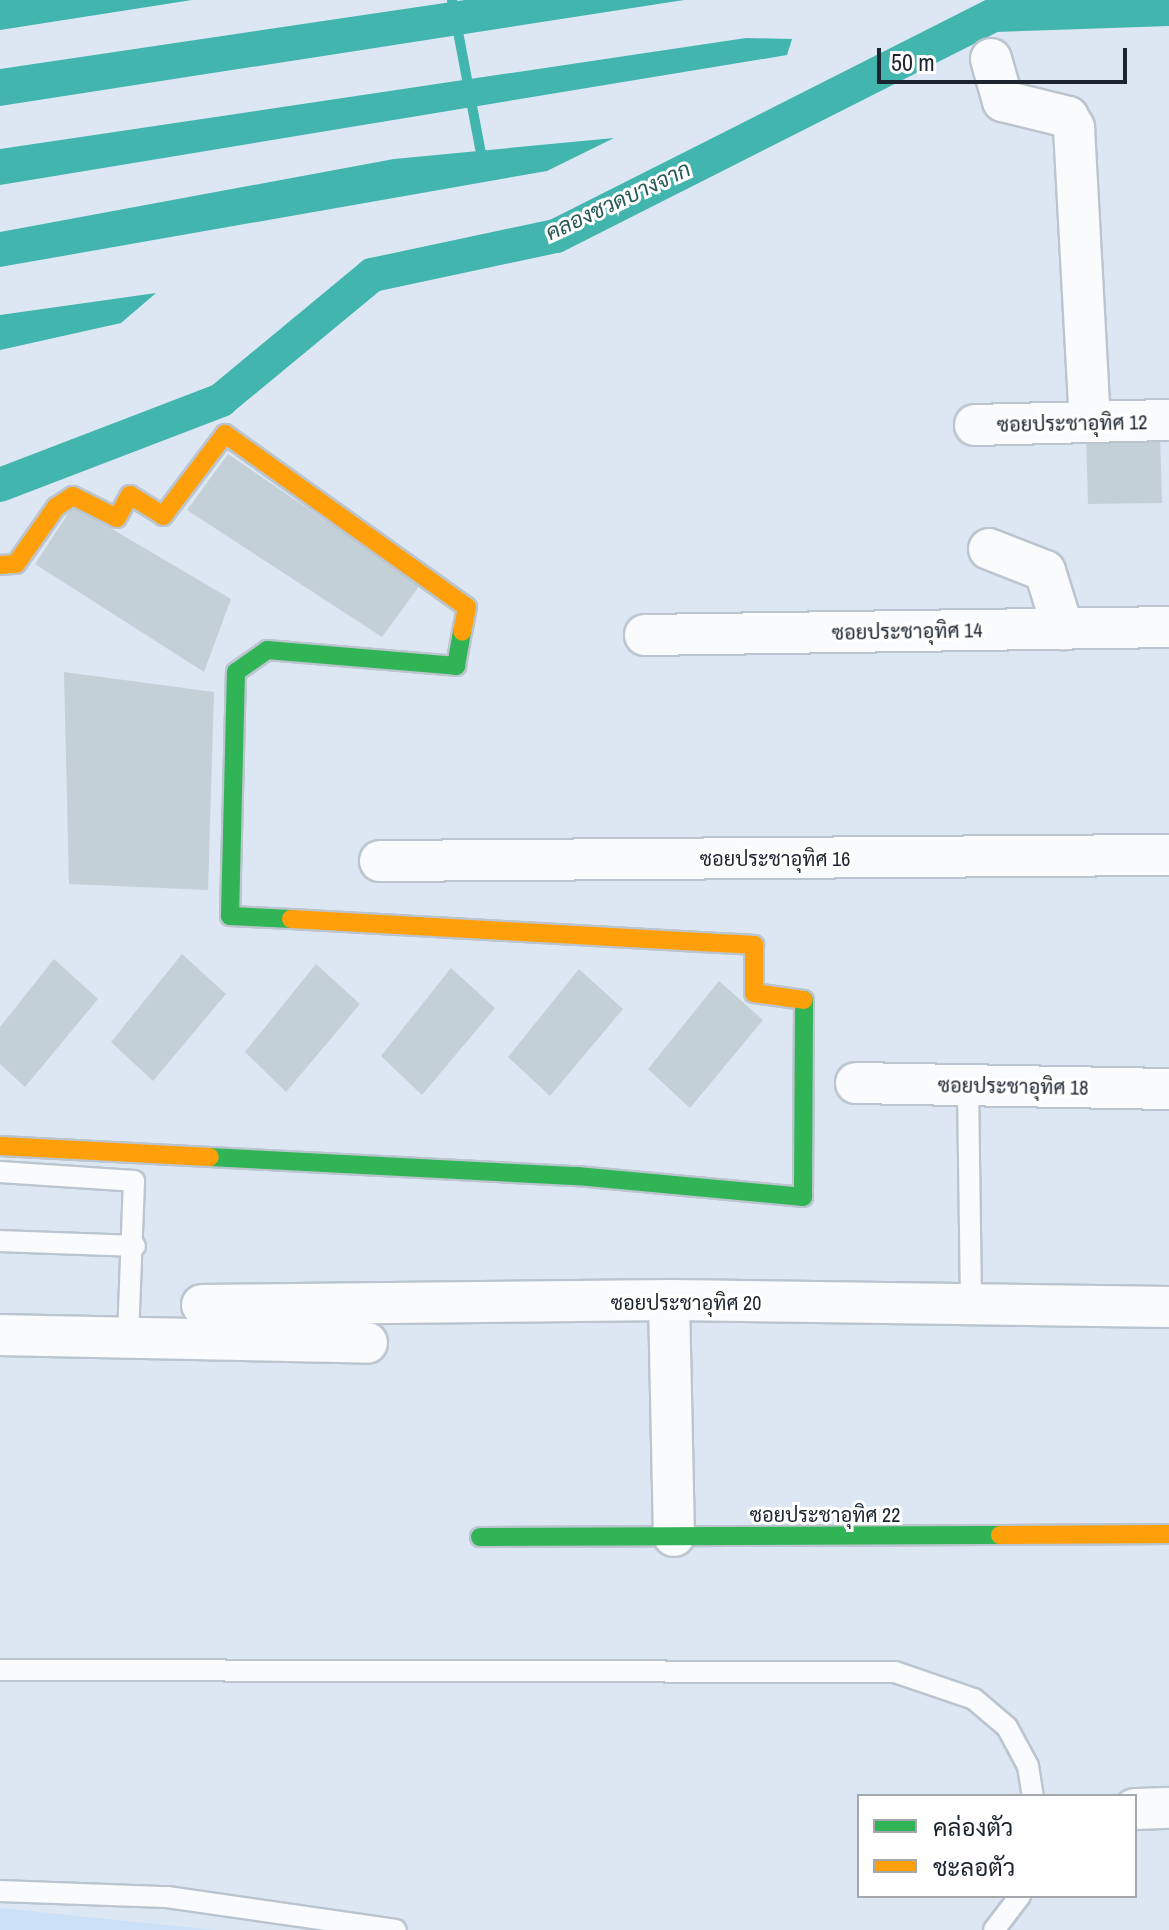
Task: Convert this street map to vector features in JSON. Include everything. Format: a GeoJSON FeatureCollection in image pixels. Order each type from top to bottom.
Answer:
{"type":"FeatureCollection","features":[{"type":"Feature","properties":{"kind":"street"},"geometry":{"type":"LineString","coordinates":[[991,59],[1003,101],[1068,117],[1074,128],[1090,422]]}},
{"type":"Feature","properties":{"kind":"street","name":"ซอยประชาอุทิศ 12"},"geometry":{"type":"LineString","coordinates":[[975,425],[1169,420]]}},
{"type":"Feature","properties":{"kind":"street"},"geometry":{"type":"LineString","coordinates":[[0,565],[16,564],[56,507],[73,496],[117,518],[130,495],[163,516],[225,434],[467,607],[456,666],[267,650],[236,672],[230,916],[243,922],[754,945],[754,993],[804,998],[803,1197],[578,1176],[0,1146]]}},
{"type":"Feature","properties":{"kind":"street"},"geometry":{"type":"LineString","coordinates":[[989,549],[1045,571],[1063,629]]}},
{"type":"Feature","properties":{"kind":"street","name":"ซอยประชาอุทิศ 14"},"geometry":{"type":"LineString","coordinates":[[645,635],[1169,627]]}},
{"type":"Feature","properties":{"kind":"street","name":"ซอยประชาอุทิศ 16"},"geometry":{"type":"LineString","coordinates":[[380,861],[1169,855]]}},
{"type":"Feature","properties":{"kind":"street","name":"ซอยประชาอุทิศ 18"},"geometry":{"type":"LineString","coordinates":[[856,1083],[1169,1089]]}},
{"type":"Feature","properties":{"kind":"street"},"geometry":{"type":"LineString","coordinates":[[669,1300],[674,1536]]}},
{"type":"Feature","properties":{"kind":"street","name":"ซอยประชาอุทิศ 20"},"geometry":{"type":"LineString","coordinates":[[202,1305],[669,1300],[1169,1307]]}},
{"type":"Feature","properties":{"kind":"street"},"geometry":{"type":"LineString","coordinates":[[0,1335],[128,1335],[367,1343]]}},
{"type":"Feature","properties":{"kind":"street","name":"ซอยประชาอุทิศ 22"},"geometry":{"type":"LineString","coordinates":[[480,1537],[1169,1534]]}},
{"type":"Feature","properties":{"kind":"street"},"geometry":{"type":"LineString","coordinates":[[1137,1809],[1169,1808]]}},
{"type":"Feature","properties":{"kind":"lane"},"geometry":{"type":"LineString","coordinates":[[968,1086],[971,1304]]}},
{"type":"Feature","properties":{"kind":"lane"},"geometry":{"type":"LineString","coordinates":[[0,1172],[134,1181],[135,1246],[128,1335]]}},
{"type":"Feature","properties":{"kind":"lane"},"geometry":{"type":"LineString","coordinates":[[0,1241],[135,1246]]}},
{"type":"Feature","properties":{"kind":"lane"},"geometry":{"type":"LineString","coordinates":[[0,1670],[895,1672],[974,1699],[1007,1727],[1028,1766],[1033,1794]]}},
{"type":"Feature","properties":{"kind":"lane"},"geometry":{"type":"LineString","coordinates":[[0,1891],[167,1897],[396,1930]]}},
{"type":"Feature","properties":{"kind":"lane"},"geometry":{"type":"LineString","coordinates":[[994,1930],[1018,1898]]}},
{"type":"Feature","properties":{"kind":"shaded area"},"geometry":{"type":"Polygon","coordinates":[[[0,0],[192,0],[0,30],[0,0]]]}},
{"type":"Feature","properties":{"kind":"shaded area"},"geometry":{"type":"Polygon","coordinates":[[[465,0],[684,0],[0,106],[0,69],[465,0]]]}},
{"type":"Feature","properties":{"kind":"shaded area"},"geometry":{"type":"Polygon","coordinates":[[[746,38],[792,39],[787,55],[0,185],[0,149],[746,38]]]}},
{"type":"Feature","properties":{"kind":"shaded area"},"geometry":{"type":"Polygon","coordinates":[[[614,138],[547,171],[0,267],[0,232],[394,159],[614,138]]]}},
{"type":"Feature","properties":{"kind":"shaded area"},"geometry":{"type":"Polygon","coordinates":[[[156,293],[121,323],[0,350],[0,315],[156,293]]]}},
{"type":"Feature","properties":{"kind":"shaded area"},"geometry":{"type":"Polygon","coordinates":[[[0,1908],[214,1930],[0,1930],[0,1908]]]}},
{"type":"Feature","properties":{"kind":"building"},"geometry":{"type":"Polygon","coordinates":[[[1160,432],[1162,503],[1088,504],[1086,433],[1160,432]]]}},
{"type":"Feature","properties":{"kind":"building"},"geometry":{"type":"Polygon","coordinates":[[[228,454],[420,585],[382,637],[187,510],[228,454]]]}},
{"type":"Feature","properties":{"kind":"building"},"geometry":{"type":"Polygon","coordinates":[[[73,506],[231,599],[204,672],[35,564],[73,506]]]}},
{"type":"Feature","properties":{"kind":"building"},"geometry":{"type":"Polygon","coordinates":[[[64,672],[214,692],[208,890],[69,884],[64,672]]]}},
{"type":"Feature","properties":{"kind":"building"},"geometry":{"type":"Polygon","coordinates":[[[182,954],[226,994],[153,1081],[111,1042],[182,954]]]}},
{"type":"Feature","properties":{"kind":"building"},"geometry":{"type":"Polygon","coordinates":[[[54,959],[98,999],[25,1087],[0,1064],[0,1027],[54,959]]]}},
{"type":"Feature","properties":{"kind":"building"},"geometry":{"type":"Polygon","coordinates":[[[316,964],[360,1004],[286,1092],[245,1052],[316,964]]]}},
{"type":"Feature","properties":{"kind":"building"},"geometry":{"type":"Polygon","coordinates":[[[451,968],[495,1008],[422,1095],[381,1056],[451,968]]]}},
{"type":"Feature","properties":{"kind":"building"},"geometry":{"type":"Polygon","coordinates":[[[579,969],[623,1009],[550,1096],[508,1057],[579,969]]]}},
{"type":"Feature","properties":{"kind":"building"},"geometry":{"type":"Polygon","coordinates":[[[719,981],[763,1020],[690,1108],[648,1069],[719,981]]]}},
{"type":"Feature","properties":{"kind":"waterway"},"geometry":{"type":"LineString","coordinates":[[452,0],[482,159]]}},
{"type":"Feature","properties":{"kind":"waterway","name":"คลองชวดบางจาก"},"geometry":{"type":"LineString","coordinates":[[0,485],[221,400],[372,275],[556,236],[994,15],[1169,9]]}},
{"type":"Feature","properties":{"kind":"traffic: fast"},"geometry":{"type":"LineString","coordinates":[[291,919],[230,916],[236,672],[267,650],[456,666],[462,632]]}},
{"type":"Feature","properties":{"kind":"traffic: fast"},"geometry":{"type":"LineString","coordinates":[[210,1157],[578,1176],[803,1197],[804,1000]]}},
{"type":"Feature","properties":{"kind":"traffic: fast"},"geometry":{"type":"LineString","coordinates":[[480,1537],[1000,1535]]}},
{"type":"Feature","properties":{"kind":"traffic: slow"},"geometry":{"type":"LineString","coordinates":[[0,565],[16,564],[56,507],[73,496],[117,518],[130,495],[163,516],[225,434],[467,607],[462,632]]}},
{"type":"Feature","properties":{"kind":"traffic: slow"},"geometry":{"type":"LineString","coordinates":[[291,919],[754,945],[754,993],[804,1000]]}},
{"type":"Feature","properties":{"kind":"traffic: slow"},"geometry":{"type":"LineString","coordinates":[[0,1146],[210,1157]]}},
{"type":"Feature","properties":{"kind":"traffic: slow"},"geometry":{"type":"LineString","coordinates":[[1000,1535],[1169,1534]]}}]}
